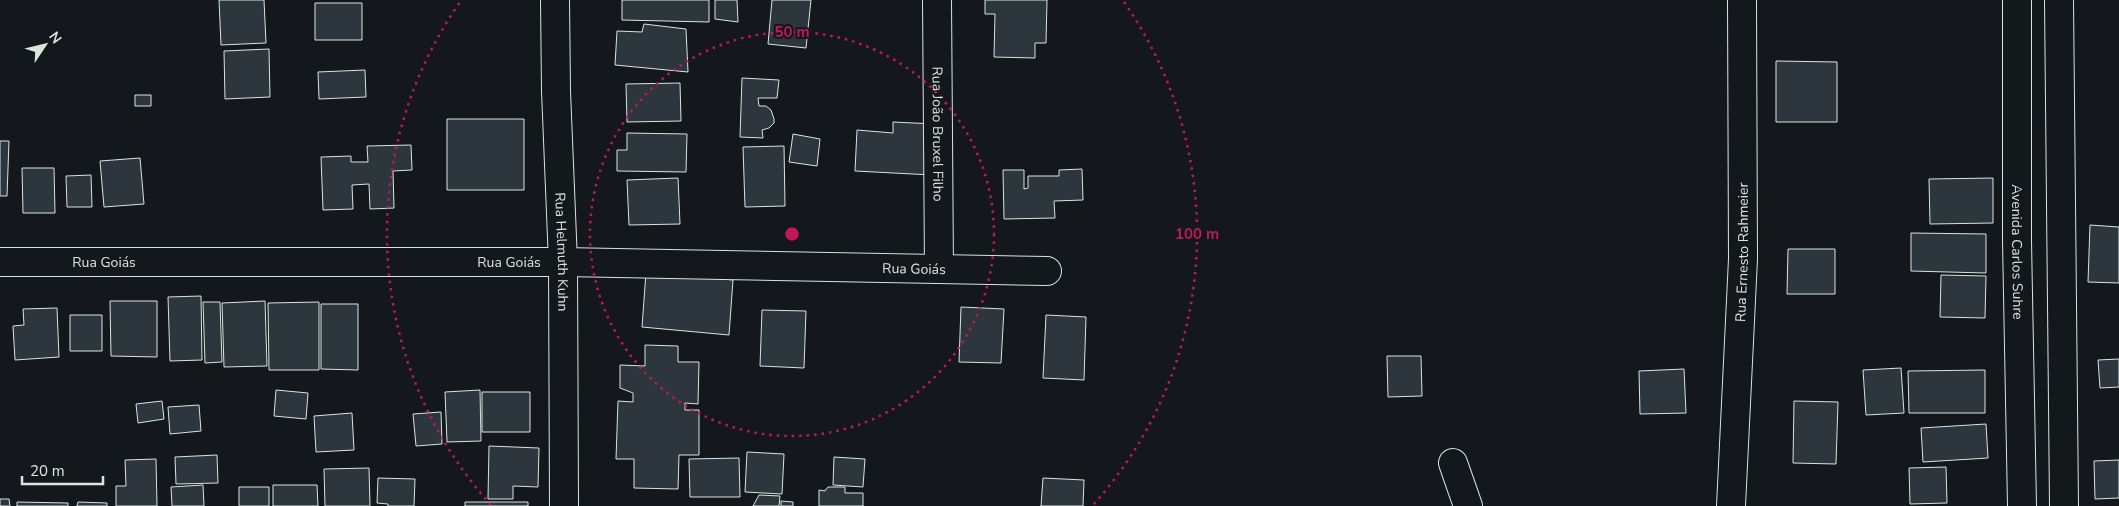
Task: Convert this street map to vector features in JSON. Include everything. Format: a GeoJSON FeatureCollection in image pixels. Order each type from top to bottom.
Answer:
{"type":"FeatureCollection","features":[{"type":"Feature","properties":{"kind":"street","name":"Rua Helmuth Kuhn"},"geometry":{"type":"LineString","coordinates":[[555,0],[556,91],[563,262],[564,506]]}},
{"type":"Feature","properties":{"kind":"street","name":"Rua João Bruxel Filho"},"geometry":{"type":"LineString","coordinates":[[937,0],[939,269]]}},
{"type":"Feature","properties":{"kind":"street","name":"Rua Ernesto Rahmeier"},"geometry":{"type":"LineString","coordinates":[[1731,506],[1743,259],[1742,0]]}},
{"type":"Feature","properties":{"kind":"street","name":"Avenida Carlos Suhre"},"geometry":{"type":"LineString","coordinates":[[2017,0],[2017,241],[2022,506]]}},
{"type":"Feature","properties":{"kind":"street"},"geometry":{"type":"LineString","coordinates":[[2059,0],[2064,506]]}},
{"type":"Feature","properties":{"kind":"street","name":"Rua Goiás"},"geometry":{"type":"LineString","coordinates":[[0,262],[563,262],[1047,271]]}},
{"type":"Feature","properties":{"kind":"street"},"geometry":{"type":"LineString","coordinates":[[1453,463],[1468,506]]}},
{"type":"Feature","properties":{"kind":"building"},"geometry":{"type":"Polygon","coordinates":[[[219,0],[264,0],[266,43],[221,45],[219,0]]]}},
{"type":"Feature","properties":{"kind":"building"},"geometry":{"type":"Polygon","coordinates":[[[622,0],[709,0],[709,22],[622,20],[622,0]]]}},
{"type":"Feature","properties":{"kind":"building"},"geometry":{"type":"Polygon","coordinates":[[[715,0],[737,0],[738,22],[715,19],[715,0]]]}},
{"type":"Feature","properties":{"kind":"building"},"geometry":{"type":"Polygon","coordinates":[[[772,0],[811,0],[806,48],[768,44],[772,0]]]}},
{"type":"Feature","properties":{"kind":"building"},"geometry":{"type":"Polygon","coordinates":[[[985,0],[1047,0],[1046,43],[1035,43],[1035,58],[994,57],[995,14],[985,14],[985,0]]]}},
{"type":"Feature","properties":{"kind":"building"},"geometry":{"type":"Polygon","coordinates":[[[315,3],[362,3],[362,40],[315,40],[315,3]]]}},
{"type":"Feature","properties":{"kind":"building"},"geometry":{"type":"Polygon","coordinates":[[[644,24],[686,29],[688,72],[615,65],[617,31],[642,32],[644,24]]]}},
{"type":"Feature","properties":{"kind":"building"},"geometry":{"type":"Polygon","coordinates":[[[269,49],[270,97],[225,99],[224,51],[269,49]]]}},
{"type":"Feature","properties":{"kind":"building"},"geometry":{"type":"Polygon","coordinates":[[[1776,61],[1837,62],[1837,122],[1776,122],[1776,61]]]}},
{"type":"Feature","properties":{"kind":"building"},"geometry":{"type":"Polygon","coordinates":[[[365,70],[366,97],[319,99],[318,72],[365,70]]]}},
{"type":"Feature","properties":{"kind":"building"},"geometry":{"type":"Polygon","coordinates":[[[742,78],[779,80],[777,98],[758,98],[759,106],[766,106],[771,110],[774,119],[774,123],[769,128],[762,130],[763,138],[740,137],[742,78]]]}},
{"type":"Feature","properties":{"kind":"building"},"geometry":{"type":"Polygon","coordinates":[[[680,83],[681,121],[627,122],[626,84],[680,83]]]}},
{"type":"Feature","properties":{"kind":"building"},"geometry":{"type":"Polygon","coordinates":[[[135,95],[151,95],[151,106],[135,106],[135,95]]]}},
{"type":"Feature","properties":{"kind":"building"},"geometry":{"type":"Polygon","coordinates":[[[447,119],[524,119],[524,190],[447,190],[447,119]]]}},
{"type":"Feature","properties":{"kind":"building"},"geometry":{"type":"Polygon","coordinates":[[[893,122],[935,124],[932,175],[855,171],[857,130],[893,133],[893,122]]]}},
{"type":"Feature","properties":{"kind":"building"},"geometry":{"type":"Polygon","coordinates":[[[627,133],[687,134],[686,172],[617,171],[617,150],[627,150],[627,133]]]}},
{"type":"Feature","properties":{"kind":"building"},"geometry":{"type":"Polygon","coordinates":[[[793,134],[820,139],[817,166],[789,162],[793,134]]]}},
{"type":"Feature","properties":{"kind":"building"},"geometry":{"type":"Polygon","coordinates":[[[0,141],[9,141],[7,196],[0,196],[0,141]]]}},
{"type":"Feature","properties":{"kind":"building"},"geometry":{"type":"Polygon","coordinates":[[[411,145],[412,170],[393,171],[394,208],[370,209],[369,184],[352,185],[353,209],[323,210],[321,157],[351,156],[351,162],[368,162],[367,146],[411,145]]]}},
{"type":"Feature","properties":{"kind":"building"},"geometry":{"type":"Polygon","coordinates":[[[784,146],[785,206],[745,207],[743,147],[784,146]]]}},
{"type":"Feature","properties":{"kind":"building"},"geometry":{"type":"Polygon","coordinates":[[[140,158],[144,204],[104,207],[100,161],[140,158]]]}},
{"type":"Feature","properties":{"kind":"building"},"geometry":{"type":"Polygon","coordinates":[[[22,168],[54,168],[55,213],[23,213],[22,168]]]}},
{"type":"Feature","properties":{"kind":"building"},"geometry":{"type":"Polygon","coordinates":[[[1082,169],[1083,200],[1054,201],[1055,218],[1004,219],[1003,170],[1024,170],[1024,189],[1028,188],[1028,176],[1059,176],[1059,170],[1082,169]]]}},
{"type":"Feature","properties":{"kind":"building"},"geometry":{"type":"Polygon","coordinates":[[[91,175],[92,207],[67,207],[66,176],[91,175]]]}},
{"type":"Feature","properties":{"kind":"building"},"geometry":{"type":"Polygon","coordinates":[[[678,178],[680,224],[629,225],[627,180],[678,178]]]}},
{"type":"Feature","properties":{"kind":"building"},"geometry":{"type":"Polygon","coordinates":[[[1993,178],[1993,223],[1930,224],[1929,179],[1993,178]]]}},
{"type":"Feature","properties":{"kind":"building"},"geometry":{"type":"Polygon","coordinates":[[[2090,225],[2119,227],[2119,283],[2088,282],[2090,225]]]}},
{"type":"Feature","properties":{"kind":"building"},"geometry":{"type":"Polygon","coordinates":[[[1911,233],[1986,234],[1986,273],[1911,271],[1911,233]]]}},
{"type":"Feature","properties":{"kind":"building"},"geometry":{"type":"Polygon","coordinates":[[[1788,249],[1835,249],[1835,294],[1787,294],[1788,249]]]}},
{"type":"Feature","properties":{"kind":"building"},"geometry":{"type":"Polygon","coordinates":[[[646,272],[733,280],[729,335],[642,327],[646,272]]]}},
{"type":"Feature","properties":{"kind":"building"},"geometry":{"type":"Polygon","coordinates":[[[1941,275],[1986,276],[1985,318],[1940,317],[1941,275]]]}},
{"type":"Feature","properties":{"kind":"building"},"geometry":{"type":"Polygon","coordinates":[[[201,296],[202,360],[170,361],[168,297],[201,296]]]}},
{"type":"Feature","properties":{"kind":"building"},"geometry":{"type":"Polygon","coordinates":[[[110,301],[157,301],[157,357],[111,356],[110,301]]]}},
{"type":"Feature","properties":{"kind":"building"},"geometry":{"type":"Polygon","coordinates":[[[265,301],[267,366],[224,367],[222,303],[265,301]]]}},
{"type":"Feature","properties":{"kind":"building"},"geometry":{"type":"Polygon","coordinates":[[[203,302],[220,302],[222,362],[205,363],[203,302]]]}},
{"type":"Feature","properties":{"kind":"building"},"geometry":{"type":"Polygon","coordinates":[[[319,302],[319,370],[269,370],[268,303],[319,302]]]}},
{"type":"Feature","properties":{"kind":"building"},"geometry":{"type":"Polygon","coordinates":[[[321,304],[358,304],[358,370],[321,369],[321,304]]]}},
{"type":"Feature","properties":{"kind":"building"},"geometry":{"type":"Polygon","coordinates":[[[961,307],[1004,309],[1001,363],[959,362],[961,307]]]}},
{"type":"Feature","properties":{"kind":"building"},"geometry":{"type":"Polygon","coordinates":[[[57,308],[59,357],[15,360],[13,326],[24,325],[23,309],[57,308]]]}},
{"type":"Feature","properties":{"kind":"building"},"geometry":{"type":"Polygon","coordinates":[[[762,310],[806,311],[804,368],[760,366],[762,310]]]}},
{"type":"Feature","properties":{"kind":"building"},"geometry":{"type":"Polygon","coordinates":[[[70,315],[102,315],[102,351],[70,351],[70,315]]]}},
{"type":"Feature","properties":{"kind":"building"},"geometry":{"type":"Polygon","coordinates":[[[1046,315],[1086,317],[1084,380],[1043,378],[1046,315]]]}},
{"type":"Feature","properties":{"kind":"building"},"geometry":{"type":"Polygon","coordinates":[[[645,345],[678,346],[678,362],[699,362],[698,404],[685,403],[685,410],[699,410],[699,455],[679,455],[678,489],[634,488],[634,459],[616,459],[618,401],[633,402],[633,393],[620,388],[620,365],[645,366],[645,345]]]}},
{"type":"Feature","properties":{"kind":"building"},"geometry":{"type":"Polygon","coordinates":[[[1387,356],[1421,356],[1422,396],[1388,397],[1387,356]]]}},
{"type":"Feature","properties":{"kind":"building"},"geometry":{"type":"Polygon","coordinates":[[[2119,359],[2119,387],[2100,388],[2098,360],[2119,359]]]}},
{"type":"Feature","properties":{"kind":"building"},"geometry":{"type":"Polygon","coordinates":[[[1901,368],[1904,413],[1866,415],[1863,370],[1901,368]]]}},
{"type":"Feature","properties":{"kind":"building"},"geometry":{"type":"Polygon","coordinates":[[[1684,369],[1686,413],[1640,414],[1639,371],[1684,369]]]}},
{"type":"Feature","properties":{"kind":"building"},"geometry":{"type":"Polygon","coordinates":[[[1985,370],[1985,413],[1909,413],[1908,371],[1985,370]]]}},
{"type":"Feature","properties":{"kind":"building"},"geometry":{"type":"Polygon","coordinates":[[[276,390],[308,393],[306,419],[274,416],[276,390]]]}},
{"type":"Feature","properties":{"kind":"building"},"geometry":{"type":"Polygon","coordinates":[[[480,390],[481,441],[447,442],[445,392],[480,390]]]}},
{"type":"Feature","properties":{"kind":"building"},"geometry":{"type":"Polygon","coordinates":[[[482,392],[530,392],[530,432],[482,432],[482,392]]]}},
{"type":"Feature","properties":{"kind":"building"},"geometry":{"type":"Polygon","coordinates":[[[162,401],[164,419],[138,423],[136,404],[162,401]]]}},
{"type":"Feature","properties":{"kind":"building"},"geometry":{"type":"Polygon","coordinates":[[[1794,401],[1838,402],[1836,464],[1793,463],[1794,401]]]}},
{"type":"Feature","properties":{"kind":"building"},"geometry":{"type":"Polygon","coordinates":[[[199,405],[201,431],[170,434],[168,407],[199,405]]]}},
{"type":"Feature","properties":{"kind":"building"},"geometry":{"type":"Polygon","coordinates":[[[441,412],[442,444],[416,446],[413,414],[441,412]]]}},
{"type":"Feature","properties":{"kind":"building"},"geometry":{"type":"Polygon","coordinates":[[[352,413],[354,450],[316,452],[314,416],[352,413]]]}},
{"type":"Feature","properties":{"kind":"building"},"geometry":{"type":"Polygon","coordinates":[[[1986,424],[1988,458],[1923,462],[1921,428],[1986,424]]]}},
{"type":"Feature","properties":{"kind":"building"},"geometry":{"type":"Polygon","coordinates":[[[489,446],[539,448],[538,487],[513,486],[513,499],[488,499],[489,446]]]}},
{"type":"Feature","properties":{"kind":"building"},"geometry":{"type":"Polygon","coordinates":[[[747,452],[784,454],[782,494],[745,492],[747,452]]]}},
{"type":"Feature","properties":{"kind":"building"},"geometry":{"type":"Polygon","coordinates":[[[217,455],[218,483],[176,484],[175,457],[217,455]]]}},
{"type":"Feature","properties":{"kind":"building"},"geometry":{"type":"Polygon","coordinates":[[[834,457],[865,459],[863,487],[833,485],[834,457]]]}},
{"type":"Feature","properties":{"kind":"building"},"geometry":{"type":"Polygon","coordinates":[[[739,458],[740,497],[690,497],[689,459],[739,458]]]}},
{"type":"Feature","properties":{"kind":"building"},"geometry":{"type":"Polygon","coordinates":[[[156,459],[157,506],[116,506],[116,486],[126,486],[125,460],[156,459]]]}},
{"type":"Feature","properties":{"kind":"building"},"geometry":{"type":"Polygon","coordinates":[[[2119,460],[2119,498],[2095,499],[2094,461],[2119,460]]]}},
{"type":"Feature","properties":{"kind":"building"},"geometry":{"type":"Polygon","coordinates":[[[1946,467],[1947,503],[1910,504],[1909,468],[1946,467]]]}},
{"type":"Feature","properties":{"kind":"building"},"geometry":{"type":"Polygon","coordinates":[[[369,468],[370,506],[325,506],[324,469],[369,468]]]}},
{"type":"Feature","properties":{"kind":"building"},"geometry":{"type":"Polygon","coordinates":[[[378,478],[415,479],[414,506],[388,506],[388,504],[377,503],[378,478]]]}},
{"type":"Feature","properties":{"kind":"building"},"geometry":{"type":"Polygon","coordinates":[[[1043,478],[1084,480],[1083,506],[1041,506],[1043,478]]]}},
{"type":"Feature","properties":{"kind":"building"},"geometry":{"type":"Polygon","coordinates":[[[203,485],[204,506],[172,506],[171,487],[203,485]]]}},
{"type":"Feature","properties":{"kind":"building"},"geometry":{"type":"Polygon","coordinates":[[[273,485],[317,485],[318,506],[273,506],[273,485]]]}},
{"type":"Feature","properties":{"kind":"building"},"geometry":{"type":"Polygon","coordinates":[[[239,487],[269,487],[269,506],[239,506],[239,487]]]}},
{"type":"Feature","properties":{"kind":"building"},"geometry":{"type":"Polygon","coordinates":[[[828,487],[845,487],[845,493],[863,493],[863,506],[819,506],[819,490],[825,491],[828,487]]]}},
{"type":"Feature","properties":{"kind":"building"},"geometry":{"type":"Polygon","coordinates":[[[759,495],[780,496],[779,506],[753,506],[759,495]]]}},
{"type":"Feature","properties":{"kind":"building"},"geometry":{"type":"Polygon","coordinates":[[[0,499],[9,499],[10,506],[0,506],[0,499]]]}},
{"type":"Feature","properties":{"kind":"building"},"geometry":{"type":"Polygon","coordinates":[[[781,501],[793,502],[793,506],[781,506],[781,501]]]}},
{"type":"Feature","properties":{"kind":"building"},"geometry":{"type":"Polygon","coordinates":[[[17,502],[68,503],[68,506],[17,506],[17,502]]]}},
{"type":"Feature","properties":{"kind":"building"},"geometry":{"type":"Polygon","coordinates":[[[78,502],[107,503],[107,506],[77,506],[78,502]]]}},
{"type":"Feature","properties":{"kind":"building"},"geometry":{"type":"Polygon","coordinates":[[[465,502],[528,502],[528,506],[465,506],[465,502]]]}}]}
